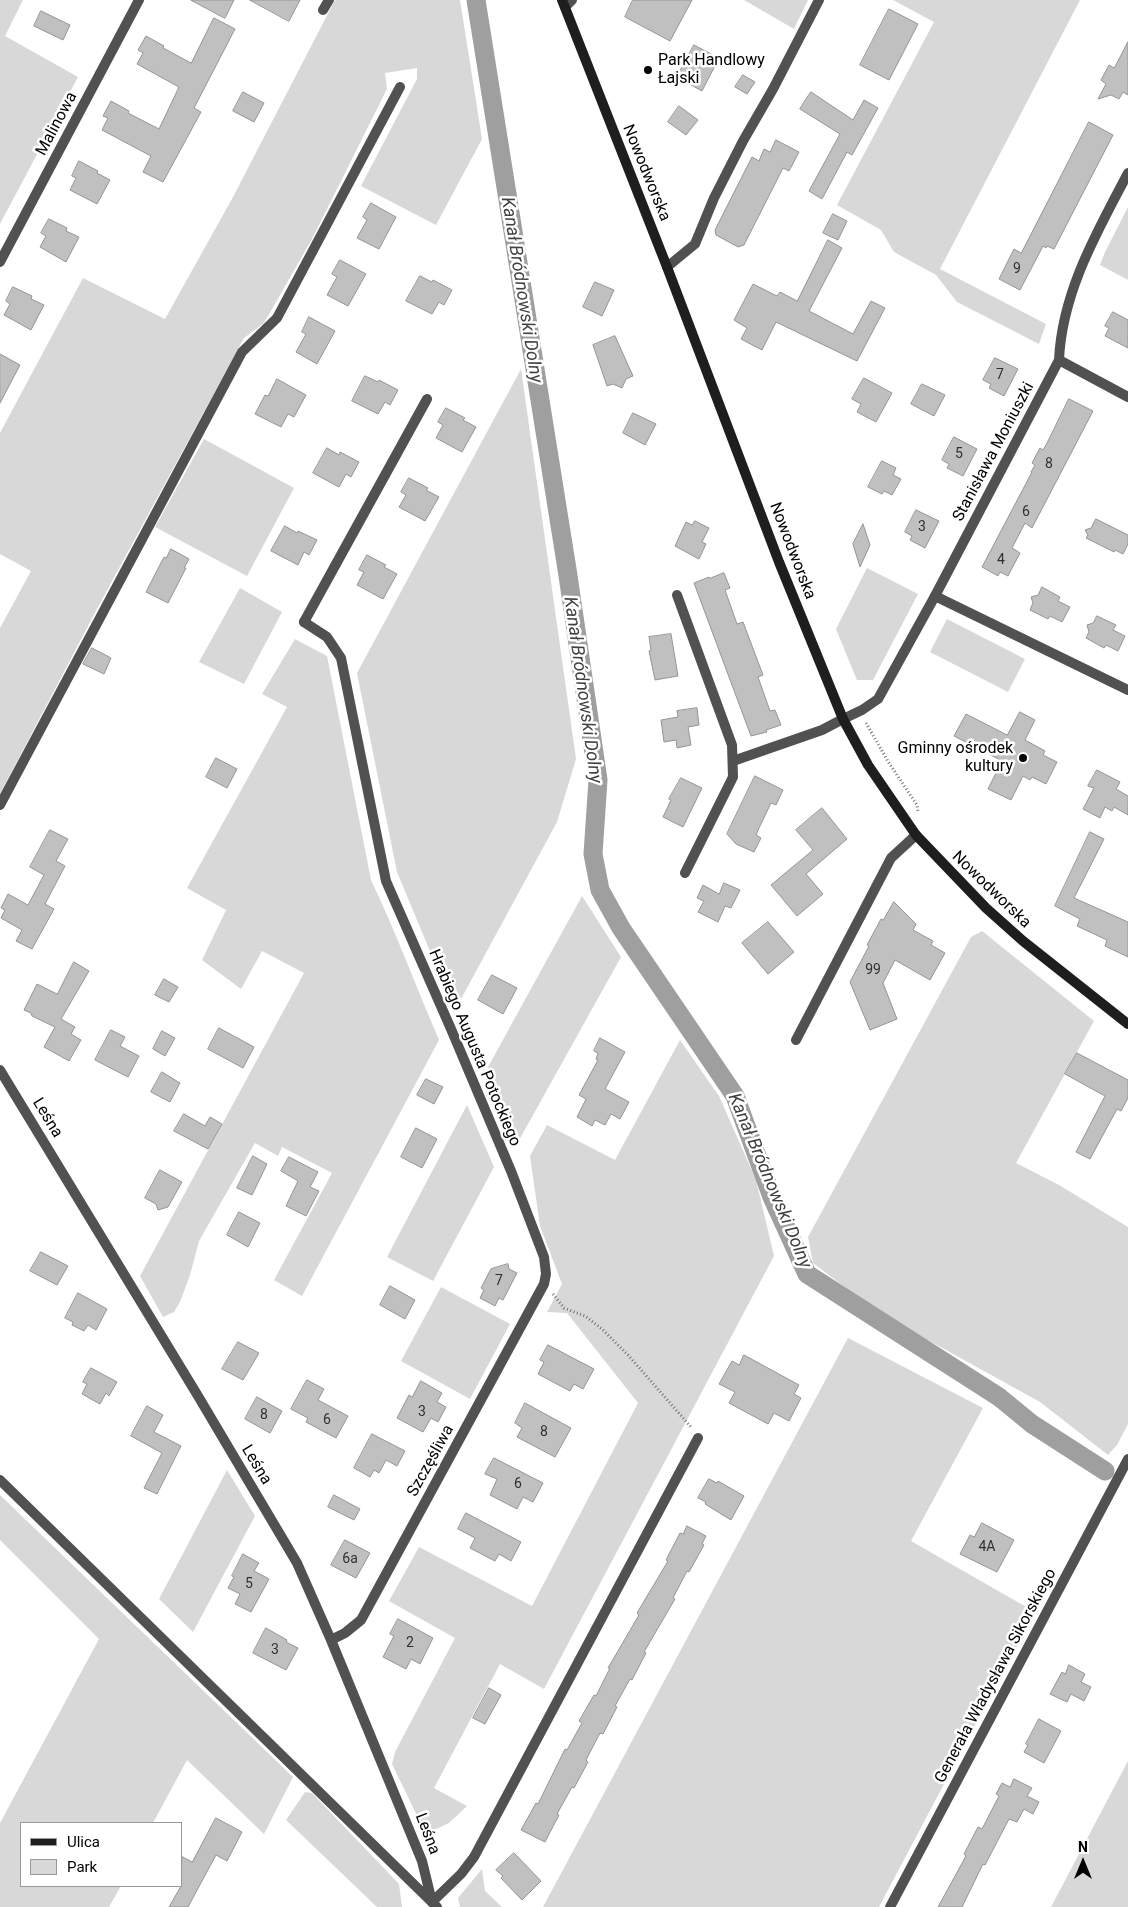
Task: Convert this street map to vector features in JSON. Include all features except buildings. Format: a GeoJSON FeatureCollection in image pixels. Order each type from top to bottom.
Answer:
{"type":"FeatureCollection","features":[{"type":"Feature","properties":{"kind":"main road","name":"Nowodworska"},"geometry":{"type":"LineString","coordinates":[[566,2],[779,562],[843,719],[868,765],[916,835],[986,908],[1023,941],[1128,1024]]}},
{"type":"Feature","properties":{"kind":"street","name":"Malinowa"},"geometry":{"type":"LineString","coordinates":[[0,262],[139,0]]}},
{"type":"Feature","properties":{"kind":"street"},"geometry":{"type":"LineString","coordinates":[[323,10],[329,0]]}},
{"type":"Feature","properties":{"kind":"street"},"geometry":{"type":"LineString","coordinates":[[668,267],[695,244],[714,198],[819,0]]}},
{"type":"Feature","properties":{"kind":"street"},"geometry":{"type":"LineString","coordinates":[[0,804],[242,352],[277,318],[400,87]]}},
{"type":"Feature","properties":{"kind":"street","name":"Stanisława Moniuszki"},"geometry":{"type":"LineString","coordinates":[[733,761],[822,730],[862,710],[878,698],[936,596],[1059,360],[1064,323],[1087,253],[1128,173]]}},
{"type":"Feature","properties":{"kind":"street"},"geometry":{"type":"LineString","coordinates":[[1059,360],[1128,397]]}},
{"type":"Feature","properties":{"kind":"street","name":"Hrabiego Augusta Potockiego"},"geometry":{"type":"LineString","coordinates":[[427,399],[304,622],[327,637],[340,658],[386,882],[452,1030],[511,1171],[544,1257],[546,1274],[544,1284]]}},
{"type":"Feature","properties":{"kind":"street"},"geometry":{"type":"LineString","coordinates":[[677,595],[732,745],[733,761],[733,777],[685,872]]}},
{"type":"Feature","properties":{"kind":"street"},"geometry":{"type":"LineString","coordinates":[[936,596],[1128,690]]}},
{"type":"Feature","properties":{"kind":"street"},"geometry":{"type":"LineString","coordinates":[[796,1040],[890,858],[916,835]]}},
{"type":"Feature","properties":{"kind":"street","name":"Leśna"},"geometry":{"type":"LineString","coordinates":[[0,1070],[297,1563],[331,1640],[422,1861],[434,1904]]}},
{"type":"Feature","properties":{"kind":"street","name":"Szczęśliwa"},"geometry":{"type":"LineString","coordinates":[[331,1640],[346,1634],[361,1620],[544,1284]]}},
{"type":"Feature","properties":{"kind":"street"},"geometry":{"type":"LineString","coordinates":[[0,1480],[434,1904],[474,1857],[698,1438]]}},
{"type":"Feature","properties":{"kind":"street","name":"Generała Władysława Sikorskiego"},"geometry":{"type":"LineString","coordinates":[[890,1907],[1128,1459]]}},
{"type":"Feature","properties":{"kind":"path"},"geometry":{"type":"LineString","coordinates":[[862,710],[867,719],[865,720],[889,763],[917,805],[919,820]]}},
{"type":"Feature","properties":{"kind":"path"},"geometry":{"type":"LineString","coordinates":[[544,1284],[564,1308],[585,1316],[628,1355],[698,1438]]}},
{"type":"Feature","properties":{"kind":"green space"},"geometry":{"type":"Polygon","coordinates":[[[0,0],[23,0],[5,36],[78,77],[0,224],[0,0]]]}},
{"type":"Feature","properties":{"kind":"green space"},"geometry":{"type":"Polygon","coordinates":[[[335,0],[460,0],[482,139],[436,225],[361,186],[417,79],[417,68],[385,73],[387,89],[312,239],[264,323],[244,338],[98,607],[0,794],[0,628],[31,571],[0,554],[0,433],[83,278],[165,319],[233,197],[335,0]]]}},
{"type":"Feature","properties":{"kind":"green space"},"geometry":{"type":"Polygon","coordinates":[[[744,0],[808,0],[794,29],[744,0]]]}},
{"type":"Feature","properties":{"kind":"green space"},"geometry":{"type":"Polygon","coordinates":[[[893,0],[1080,0],[940,269],[1046,324],[1039,344],[957,302],[936,275],[894,252],[881,230],[837,205],[934,22],[893,0]]]}},
{"type":"Feature","properties":{"kind":"green space"},"geometry":{"type":"Polygon","coordinates":[[[1128,207],[1128,280],[1100,265],[1128,207]]]}},
{"type":"Feature","properties":{"kind":"green space"},"geometry":{"type":"Polygon","coordinates":[[[521,369],[576,759],[557,822],[461,999],[444,968],[439,973],[397,872],[357,673],[521,369]]]}},
{"type":"Feature","properties":{"kind":"green space"},"geometry":{"type":"Polygon","coordinates":[[[204,439],[294,488],[247,576],[155,527],[204,439]]]}},
{"type":"Feature","properties":{"kind":"green space"},"geometry":{"type":"Polygon","coordinates":[[[867,568],[918,594],[873,680],[857,680],[836,629],[867,568]]]}},
{"type":"Feature","properties":{"kind":"green space"},"geometry":{"type":"Polygon","coordinates":[[[240,588],[282,612],[244,684],[199,662],[240,588]]]}},
{"type":"Feature","properties":{"kind":"green space"},"geometry":{"type":"Polygon","coordinates":[[[947,619],[1025,659],[1008,692],[930,652],[947,619]]]}},
{"type":"Feature","properties":{"kind":"green space"},"geometry":{"type":"Polygon","coordinates":[[[295,639],[327,656],[371,880],[439,1040],[302,1296],[274,1280],[332,1173],[282,1147],[278,1156],[255,1143],[199,1241],[190,1275],[180,1302],[174,1312],[163,1317],[140,1276],[304,973],[262,951],[241,989],[202,960],[226,910],[187,888],[287,707],[262,694],[295,639]]]}},
{"type":"Feature","properties":{"kind":"green space"},"geometry":{"type":"Polygon","coordinates":[[[582,896],[621,957],[518,1142],[488,1067],[582,896]]]}},
{"type":"Feature","properties":{"kind":"green space"},"geometry":{"type":"Polygon","coordinates":[[[982,931],[1094,1021],[1016,1163],[1059,1185],[1128,1227],[1128,1424],[1117,1445],[1108,1455],[1040,1402],[879,1313],[813,1263],[808,1237],[971,937],[982,931]]]}},
{"type":"Feature","properties":{"kind":"green space"},"geometry":{"type":"Polygon","coordinates":[[[680,1040],[719,1096],[756,1180],[774,1256],[544,1689],[500,1664],[434,1788],[467,1806],[449,1823],[434,1830],[422,1826],[392,1764],[395,1752],[455,1638],[389,1601],[419,1547],[532,1606],[638,1403],[567,1313],[547,1312],[562,1284],[540,1226],[530,1156],[547,1125],[615,1160],[680,1040]]]}},
{"type":"Feature","properties":{"kind":"green space"},"geometry":{"type":"Polygon","coordinates":[[[467,1105],[494,1167],[433,1281],[387,1257],[467,1105]]]}},
{"type":"Feature","properties":{"kind":"green space"},"geometry":{"type":"Polygon","coordinates":[[[441,1287],[510,1324],[470,1399],[401,1361],[441,1287]]]}},
{"type":"Feature","properties":{"kind":"green space"},"geometry":{"type":"Polygon","coordinates":[[[848,1338],[983,1408],[911,1541],[1035,1612],[879,1907],[543,1907],[848,1338]]]}},
{"type":"Feature","properties":{"kind":"green space"},"geometry":{"type":"Polygon","coordinates":[[[227,1470],[255,1516],[193,1632],[159,1599],[227,1470]]]}},
{"type":"Feature","properties":{"kind":"green space"},"geometry":{"type":"Polygon","coordinates":[[[0,1495],[293,1777],[264,1834],[187,1760],[154,1822],[20,1822],[20,1887],[120,1887],[109,1907],[0,1907],[0,1823],[99,1639],[0,1540],[0,1495]]]}},
{"type":"Feature","properties":{"kind":"green space"},"geometry":{"type":"Polygon","coordinates":[[[1128,1761],[1128,1907],[1051,1907],[1128,1761]]]}},
{"type":"Feature","properties":{"kind":"green space"},"geometry":{"type":"Polygon","coordinates":[[[305,1792],[312,1793],[399,1884],[402,1907],[377,1907],[286,1820],[305,1792]]]}},
{"type":"Feature","properties":{"kind":"green space"},"geometry":{"type":"Polygon","coordinates":[[[482,1869],[485,1891],[502,1907],[460,1907],[458,1898],[482,1869]]]}},
{"type":"Feature","properties":{"kind":"waterway","name":"Kanał Bródnowski Dolny"},"geometry":{"type":"LineString","coordinates":[[476,0],[567,569],[598,780],[593,854],[600,890],[621,928],[735,1096],[772,1197],[807,1274],[999,1397],[1032,1424],[1105,1471]]}},
{"type":"Feature","properties":{"kind":"place","name":"Park Handlowy Łajski"},"geometry":{"type":"Point","coordinates":[648,70]}},
{"type":"Feature","properties":{"kind":"place","name":"Gminny ośrodek kultury"},"geometry":{"type":"Point","coordinates":[1023,758]}}]}
